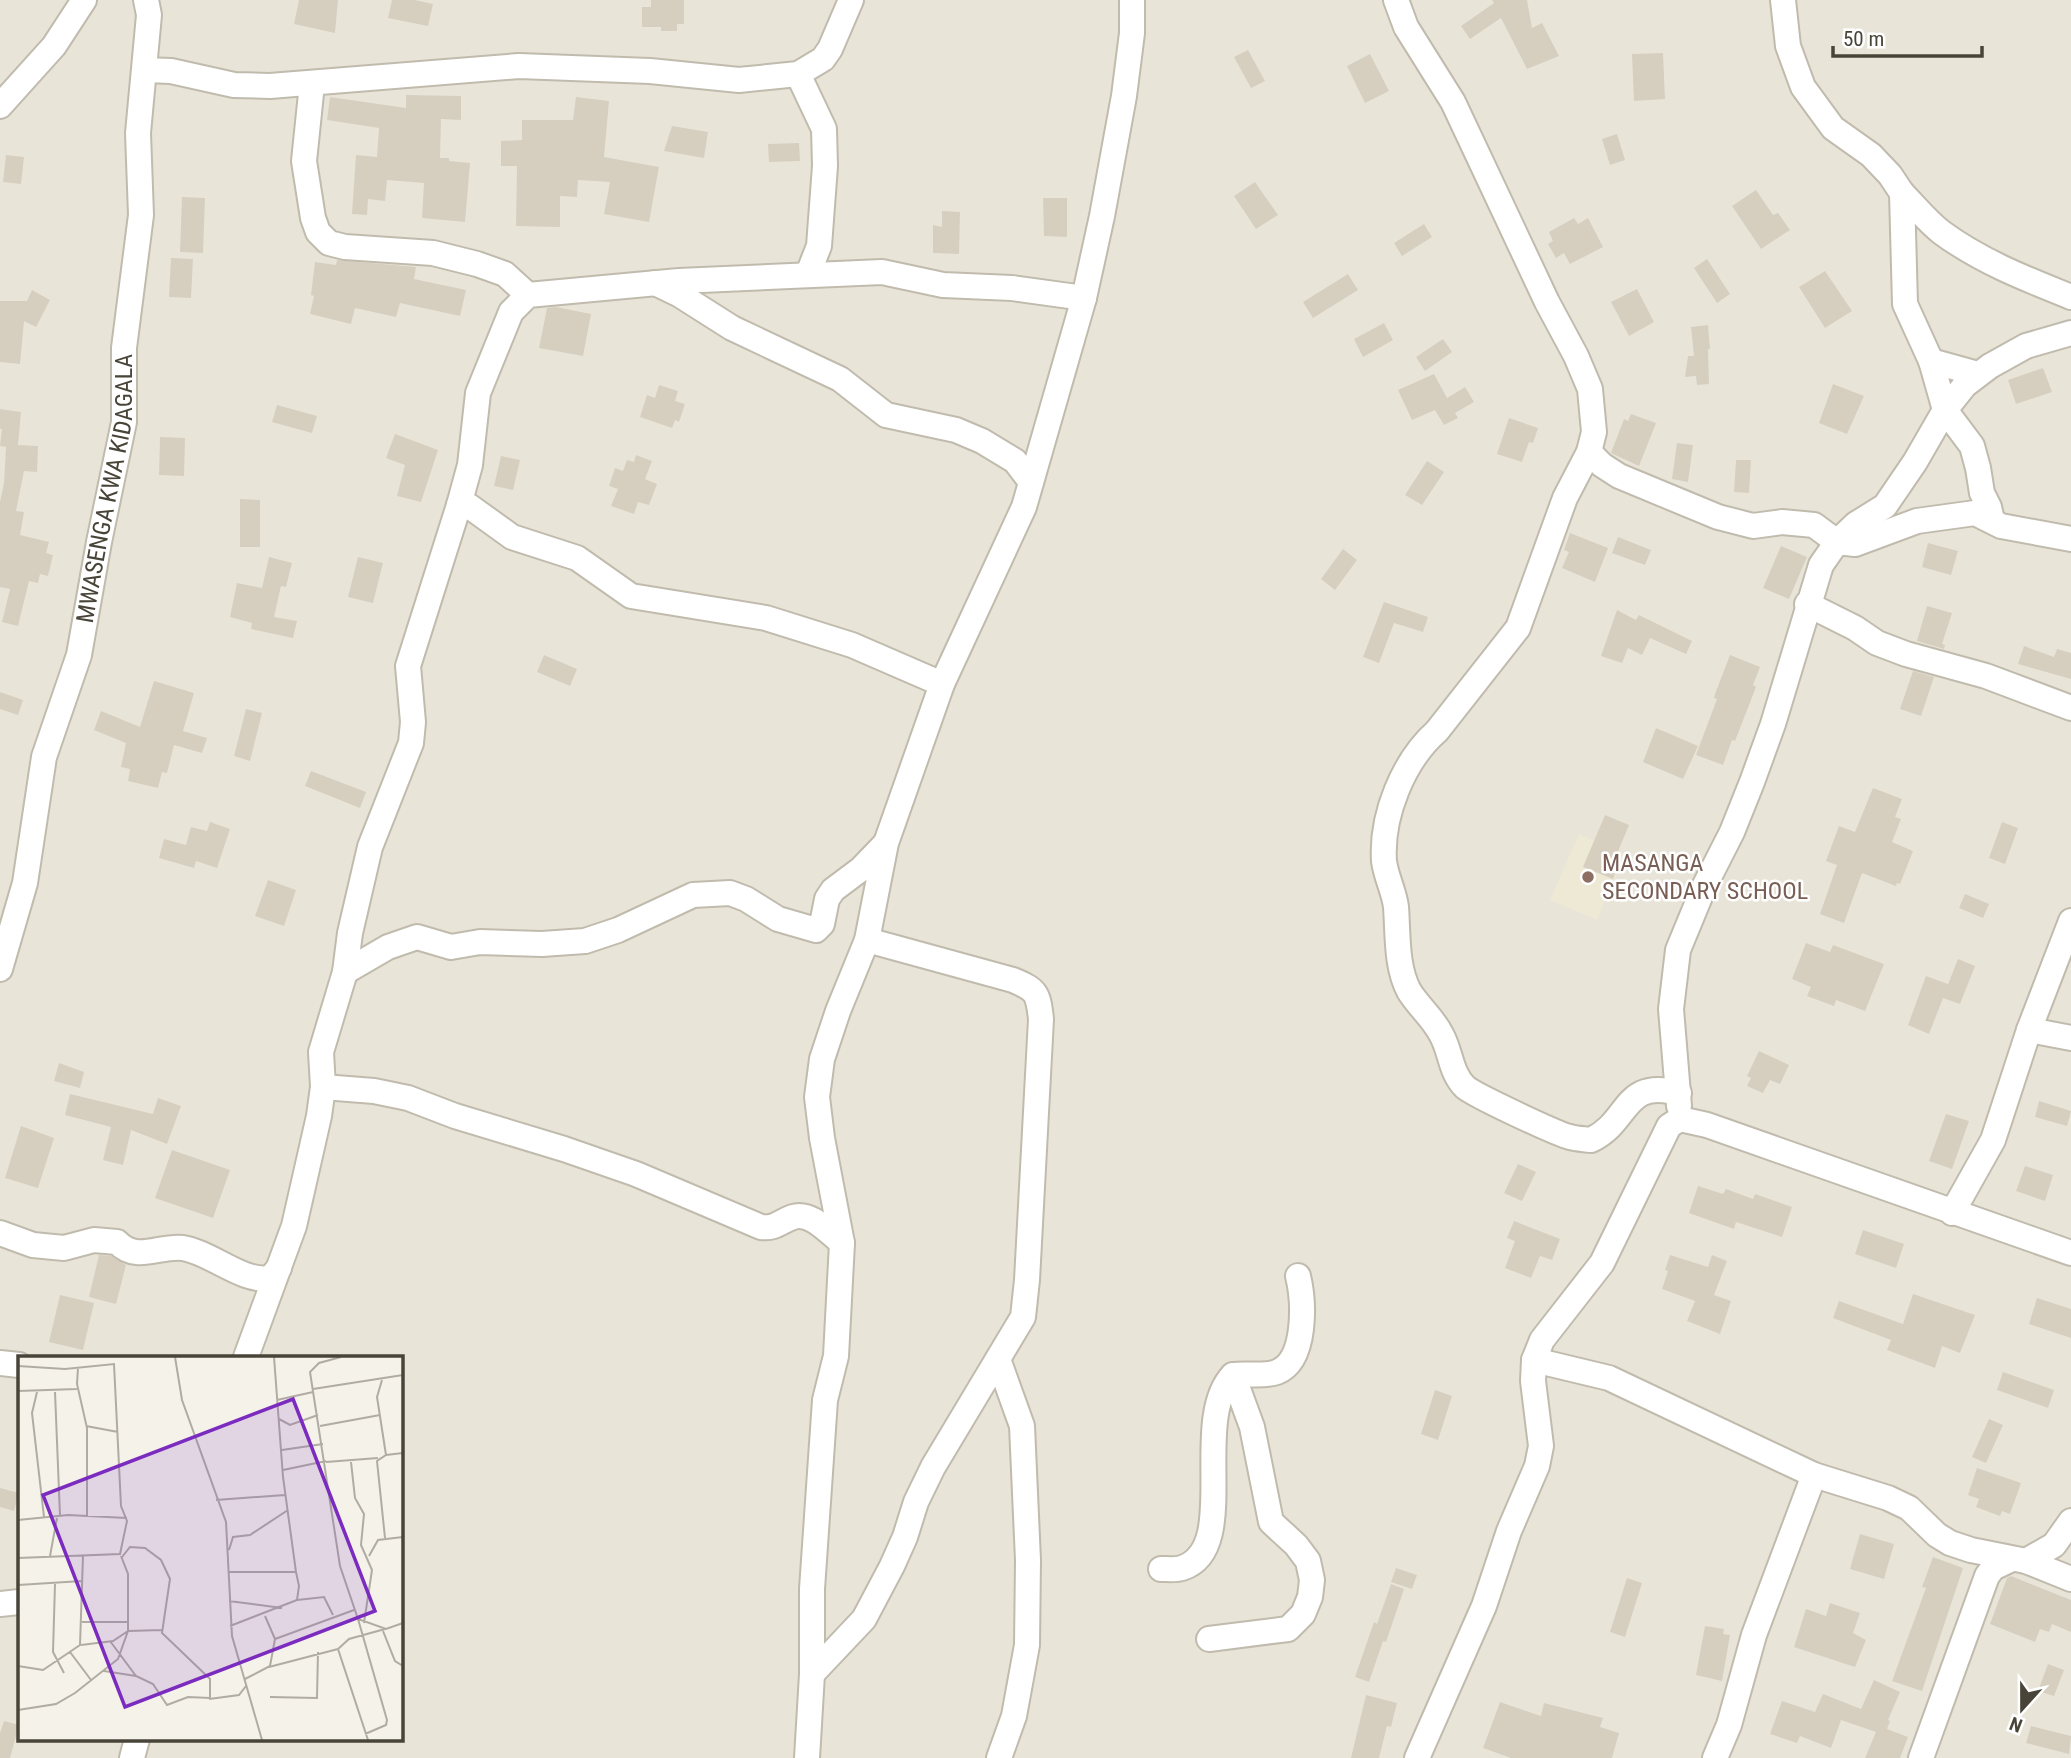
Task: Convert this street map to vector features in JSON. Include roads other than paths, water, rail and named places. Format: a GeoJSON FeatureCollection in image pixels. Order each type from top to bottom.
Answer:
{"type":"FeatureCollection","features":[{"type":"Feature","properties":{"kind":"street"},"geometry":{"type":"LineString","coordinates":[[0,106],[54,46],[84,0]]}},
{"type":"Feature","properties":{"kind":"street","name":"MWASENGA KWA KIDAGALA"},"geometry":{"type":"LineString","coordinates":[[1,958],[25,883],[44,757],[79,655],[124,422],[124,348],[141,215],[138,133],[149,15],[146,0]]}},
{"type":"Feature","properties":{"kind":"street"},"geometry":{"type":"LineString","coordinates":[[145,70],[171,71],[234,85],[312,84],[519,66],[650,71],[739,80],[798,74],[823,59],[851,0]]}},
{"type":"Feature","properties":{"kind":"street"},"geometry":{"type":"LineString","coordinates":[[807,1758],[813,1589],[825,1400],[836,1356],[842,1243],[817,1097],[822,1059],[867,940],[886,844],[942,684],[1024,507],[1084,298],[1124,96],[1132,33],[1132,0]]}},
{"type":"Feature","properties":{"kind":"street"},"geometry":{"type":"LineString","coordinates":[[1396,0],[1406,27],[1463,122],[1547,302],[1576,356],[1590,389],[1594,432],[1589,452],[1565,498],[1518,628],[1437,732],[1426,742],[1406,772],[1394,801],[1385,838],[1384,864],[1395,900],[1400,963],[1408,990],[1440,1031],[1454,1071],[1465,1087],[1480,1097],[1568,1137],[1591,1140],[1611,1127],[1633,1098],[1647,1090],[1663,1089],[1679,1093]]}},
{"type":"Feature","properties":{"kind":"street"},"geometry":{"type":"LineString","coordinates":[[1783,0],[1788,47],[1803,87],[1833,128],[1871,155],[1902,193],[1938,230],[2016,274],[2071,297]]}},
{"type":"Feature","properties":{"kind":"street"},"geometry":{"type":"LineString","coordinates":[[798,74],[824,129],[825,166],[820,246],[808,274]]}},
{"type":"Feature","properties":{"kind":"street"},"geometry":{"type":"LineString","coordinates":[[312,84],[304,160],[313,218],[318,232],[329,243],[345,247],[433,253],[477,264],[505,274],[528,295]]}},
{"type":"Feature","properties":{"kind":"street"},"geometry":{"type":"LineString","coordinates":[[1902,193],[1905,304],[1931,361],[1945,410],[1972,446],[1982,493],[1992,520]]}},
{"type":"Feature","properties":{"kind":"street"},"geometry":{"type":"LineString","coordinates":[[246,1356],[294,1226],[319,1116],[323,1087],[321,1052],[345,972],[353,919],[370,848],[411,743],[413,722],[408,666],[470,465],[478,393],[511,313],[528,295],[656,283],[882,272],[943,285],[1012,288],[1084,298]]}},
{"type":"Feature","properties":{"kind":"street"},"geometry":{"type":"LineString","coordinates":[[656,283],[732,328],[840,379],[886,415],[956,430],[982,441],[1015,461],[1031,482]]}},
{"type":"Feature","properties":{"kind":"street"},"geometry":{"type":"LineString","coordinates":[[1680,1119],[1671,1009],[1678,950],[1752,782],[1773,724],[1807,604],[1821,565],[1837,542],[1856,524],[1885,506],[1915,462],[1945,410],[1965,385],[1978,374],[2026,346],[2071,333]]}},
{"type":"Feature","properties":{"kind":"street"},"geometry":{"type":"LineString","coordinates":[[1931,361],[1978,374]]}},
{"type":"Feature","properties":{"kind":"street"},"geometry":{"type":"LineString","coordinates":[[1589,452],[1602,466],[1619,476],[1734,522],[1753,526],[1782,522],[1814,525],[1837,542],[1855,544],[1917,521],[1975,513],[2001,526],[2071,539]]}},
{"type":"Feature","properties":{"kind":"street"},"geometry":{"type":"LineString","coordinates":[[1575,482],[1590,474],[1619,476]]}},
{"type":"Feature","properties":{"kind":"street"},"geometry":{"type":"LineString","coordinates":[[459,505],[469,506],[512,537],[577,558],[631,596],[766,618],[852,645],[942,684]]}},
{"type":"Feature","properties":{"kind":"street"},"geometry":{"type":"LineString","coordinates":[[1807,604],[1855,628],[1877,643],[1906,654],[1986,676],[2071,708]]}},
{"type":"Feature","properties":{"kind":"street"},"geometry":{"type":"LineString","coordinates":[[345,972],[388,947],[417,937],[451,947],[480,942],[542,944],[584,941],[618,930],[693,895],[730,893],[746,899],[778,919],[816,930],[822,924],[827,899],[833,890],[861,869],[886,844]]}},
{"type":"Feature","properties":{"kind":"street"},"geometry":{"type":"LineString","coordinates":[[353,919],[371,939],[388,947]]}},
{"type":"Feature","properties":{"kind":"street"},"geometry":{"type":"LineString","coordinates":[[1952,1213],[1993,1140],[2029,1030],[2071,921]]}},
{"type":"Feature","properties":{"kind":"street"},"geometry":{"type":"LineString","coordinates":[[811,1674],[864,1619],[905,1537],[916,1502],[933,1467],[1023,1317],[1027,1280],[1041,1018],[1039,998],[1031,988],[1013,980],[867,940]]}},
{"type":"Feature","properties":{"kind":"street"},"geometry":{"type":"LineString","coordinates":[[2029,1030],[2071,1038]]}},
{"type":"Feature","properties":{"kind":"street"},"geometry":{"type":"LineString","coordinates":[[323,1087],[374,1091],[408,1098],[455,1116],[636,1174],[761,1227],[780,1225],[794,1216],[810,1217],[842,1243]]}},
{"type":"Feature","properties":{"kind":"street"},"geometry":{"type":"LineString","coordinates":[[1417,1758],[1484,1606],[1509,1531],[1537,1466],[1541,1446],[1533,1381],[1534,1360],[1542,1340],[1602,1263],[1669,1126],[1680,1119],[1707,1125],[2071,1253]]}},
{"type":"Feature","properties":{"kind":"street"},"geometry":{"type":"LineString","coordinates":[[0,1233],[33,1245],[64,1248],[93,1240],[117,1242],[123,1249],[133,1253],[183,1248],[256,1278],[270,1278],[279,1268]]}},
{"type":"Feature","properties":{"kind":"street"},"geometry":{"type":"LineString","coordinates":[[1161,1569],[1181,1569],[1193,1562],[1201,1555],[1208,1541],[1213,1520],[1214,1496],[1211,1445],[1218,1398],[1225,1382],[1233,1374],[1277,1372],[1286,1364],[1297,1347],[1302,1329],[1298,1276]]}},
{"type":"Feature","properties":{"kind":"street"},"geometry":{"type":"LineString","coordinates":[[998,1359],[1022,1426],[1028,1560],[1027,1645],[1014,1716],[999,1758]]}},
{"type":"Feature","properties":{"kind":"street"},"geometry":{"type":"LineString","coordinates":[[1534,1360],[1609,1378],[1814,1475],[1888,1497],[1909,1508],[1937,1535],[1950,1543],[2019,1560],[2071,1579]]}},
{"type":"Feature","properties":{"kind":"street"},"geometry":{"type":"LineString","coordinates":[[0,1363],[18,1365]]}},
{"type":"Feature","properties":{"kind":"street"},"geometry":{"type":"LineString","coordinates":[[1209,1639],[1288,1629],[1303,1614],[1310,1597],[1312,1580],[1308,1561],[1296,1545],[1271,1522],[1252,1427],[1233,1374]]}},
{"type":"Feature","properties":{"kind":"street"},"geometry":{"type":"LineString","coordinates":[[1714,1758],[1729,1725],[1754,1634],[1814,1475]]}},
{"type":"Feature","properties":{"kind":"street"},"geometry":{"type":"LineString","coordinates":[[1921,1758],[1989,1572],[2054,1545],[2071,1521]]}},
{"type":"Feature","properties":{"kind":"street"},"geometry":{"type":"LineString","coordinates":[[0,1604],[18,1602]]}},
{"type":"Feature","properties":{"kind":"street"},"geometry":{"type":"LineString","coordinates":[[132,1758],[137,1740]]}},
{"type":"Feature","properties":{"kind":"place","name":"MASANGA SECONDARY SCHOOL"},"geometry":{"type":"Point","coordinates":[1588,877]}}]}
